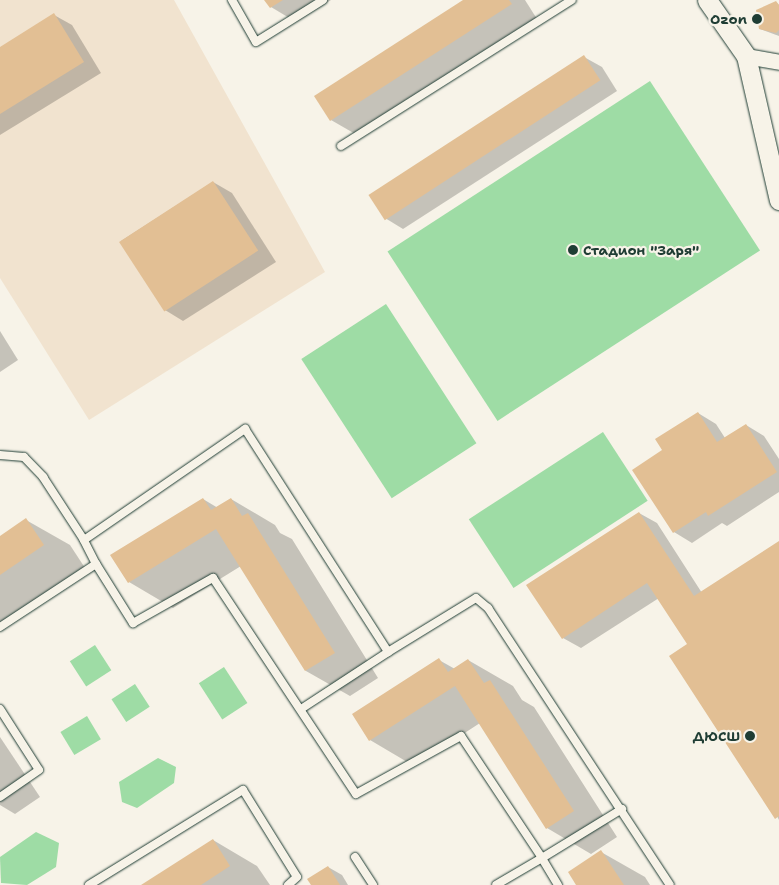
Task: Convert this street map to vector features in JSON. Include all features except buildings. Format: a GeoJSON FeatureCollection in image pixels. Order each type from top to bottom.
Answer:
{"type":"FeatureCollection","features":[{"type":"Feature","properties":{"kind":"street"},"geometry":{"type":"LineString","coordinates":[[707,0],[746,56],[779,200]]}},
{"type":"Feature","properties":{"kind":"street"},"geometry":{"type":"LineString","coordinates":[[746,56],[779,62]]}},
{"type":"Feature","properties":{"kind":"lane"},"geometry":{"type":"LineString","coordinates":[[232,0],[256,42],[323,0]]}},
{"type":"Feature","properties":{"kind":"lane"},"geometry":{"type":"LineString","coordinates":[[341,146],[572,0]]}},
{"type":"Feature","properties":{"kind":"lane"},"geometry":{"type":"LineString","coordinates":[[84,540],[245,430],[388,652]]}},
{"type":"Feature","properties":{"kind":"lane"},"geometry":{"type":"LineString","coordinates":[[0,455],[24,457],[43,477],[84,540],[96,564],[133,623],[213,578],[356,794],[461,736],[558,885]]}},
{"type":"Feature","properties":{"kind":"lane"},"geometry":{"type":"LineString","coordinates":[[0,627],[96,564]]}},
{"type":"Feature","properties":{"kind":"lane"},"geometry":{"type":"LineString","coordinates":[[301,709],[388,652],[476,598],[488,608],[622,809],[670,885]]}},
{"type":"Feature","properties":{"kind":"lane"},"geometry":{"type":"LineString","coordinates":[[0,709],[39,770],[0,797]]}},
{"type":"Feature","properties":{"kind":"lane"},"geometry":{"type":"LineString","coordinates":[[89,885],[243,790],[297,877],[288,885]]}},
{"type":"Feature","properties":{"kind":"lane"},"geometry":{"type":"LineString","coordinates":[[496,885],[622,809]]}},
{"type":"Feature","properties":{"kind":"lane"},"geometry":{"type":"LineString","coordinates":[[356,857],[373,885]]}},
{"type":"Feature","properties":{"kind":"shaded area"},"geometry":{"type":"Polygon","coordinates":[[[0,0],[174,0],[325,272],[89,420],[0,278],[0,0]]]}},
{"type":"Feature","properties":{"kind":"green space","name":"Стадион \"Заря\""},"geometry":{"type":"Polygon","coordinates":[[[650,81],[760,250],[498,421],[387,251],[650,81]]]}},
{"type":"Feature","properties":{"kind":"green space"},"geometry":{"type":"Polygon","coordinates":[[[386,304],[476,443],[392,498],[301,359],[386,304]]]}},
{"type":"Feature","properties":{"kind":"green space"},"geometry":{"type":"Polygon","coordinates":[[[603,432],[648,501],[513,588],[469,519],[603,432]]]}},
{"type":"Feature","properties":{"kind":"green space"},"geometry":{"type":"Polygon","coordinates":[[[95,645],[111,670],[86,686],[70,661],[95,645]]]}},
{"type":"Feature","properties":{"kind":"green space"},"geometry":{"type":"Polygon","coordinates":[[[224,667],[247,703],[222,719],[199,683],[224,667]]]}},
{"type":"Feature","properties":{"kind":"green space"},"geometry":{"type":"Polygon","coordinates":[[[135,684],[150,707],[126,722],[112,699],[135,684]]]}},
{"type":"Feature","properties":{"kind":"green space"},"geometry":{"type":"Polygon","coordinates":[[[87,716],[101,739],[74,755],[60,732],[87,716]]]}},
{"type":"Feature","properties":{"kind":"green space"},"geometry":{"type":"Polygon","coordinates":[[[158,758],[176,767],[174,783],[137,808],[122,802],[119,782],[158,758]]]}},
{"type":"Feature","properties":{"kind":"green space"},"geometry":{"type":"Polygon","coordinates":[[[36,832],[59,843],[56,867],[27,885],[1,883],[0,857],[36,832]]]}},
{"type":"Feature","properties":{"kind":"place","name":"Ozon"},"geometry":{"type":"Point","coordinates":[757,19]}},
{"type":"Feature","properties":{"kind":"place","name":"Стадион \"Заря\""},"geometry":{"type":"Point","coordinates":[573,250]}},
{"type":"Feature","properties":{"kind":"place","name":"ДЮСШ"},"geometry":{"type":"Point","coordinates":[750,736]}}]}
